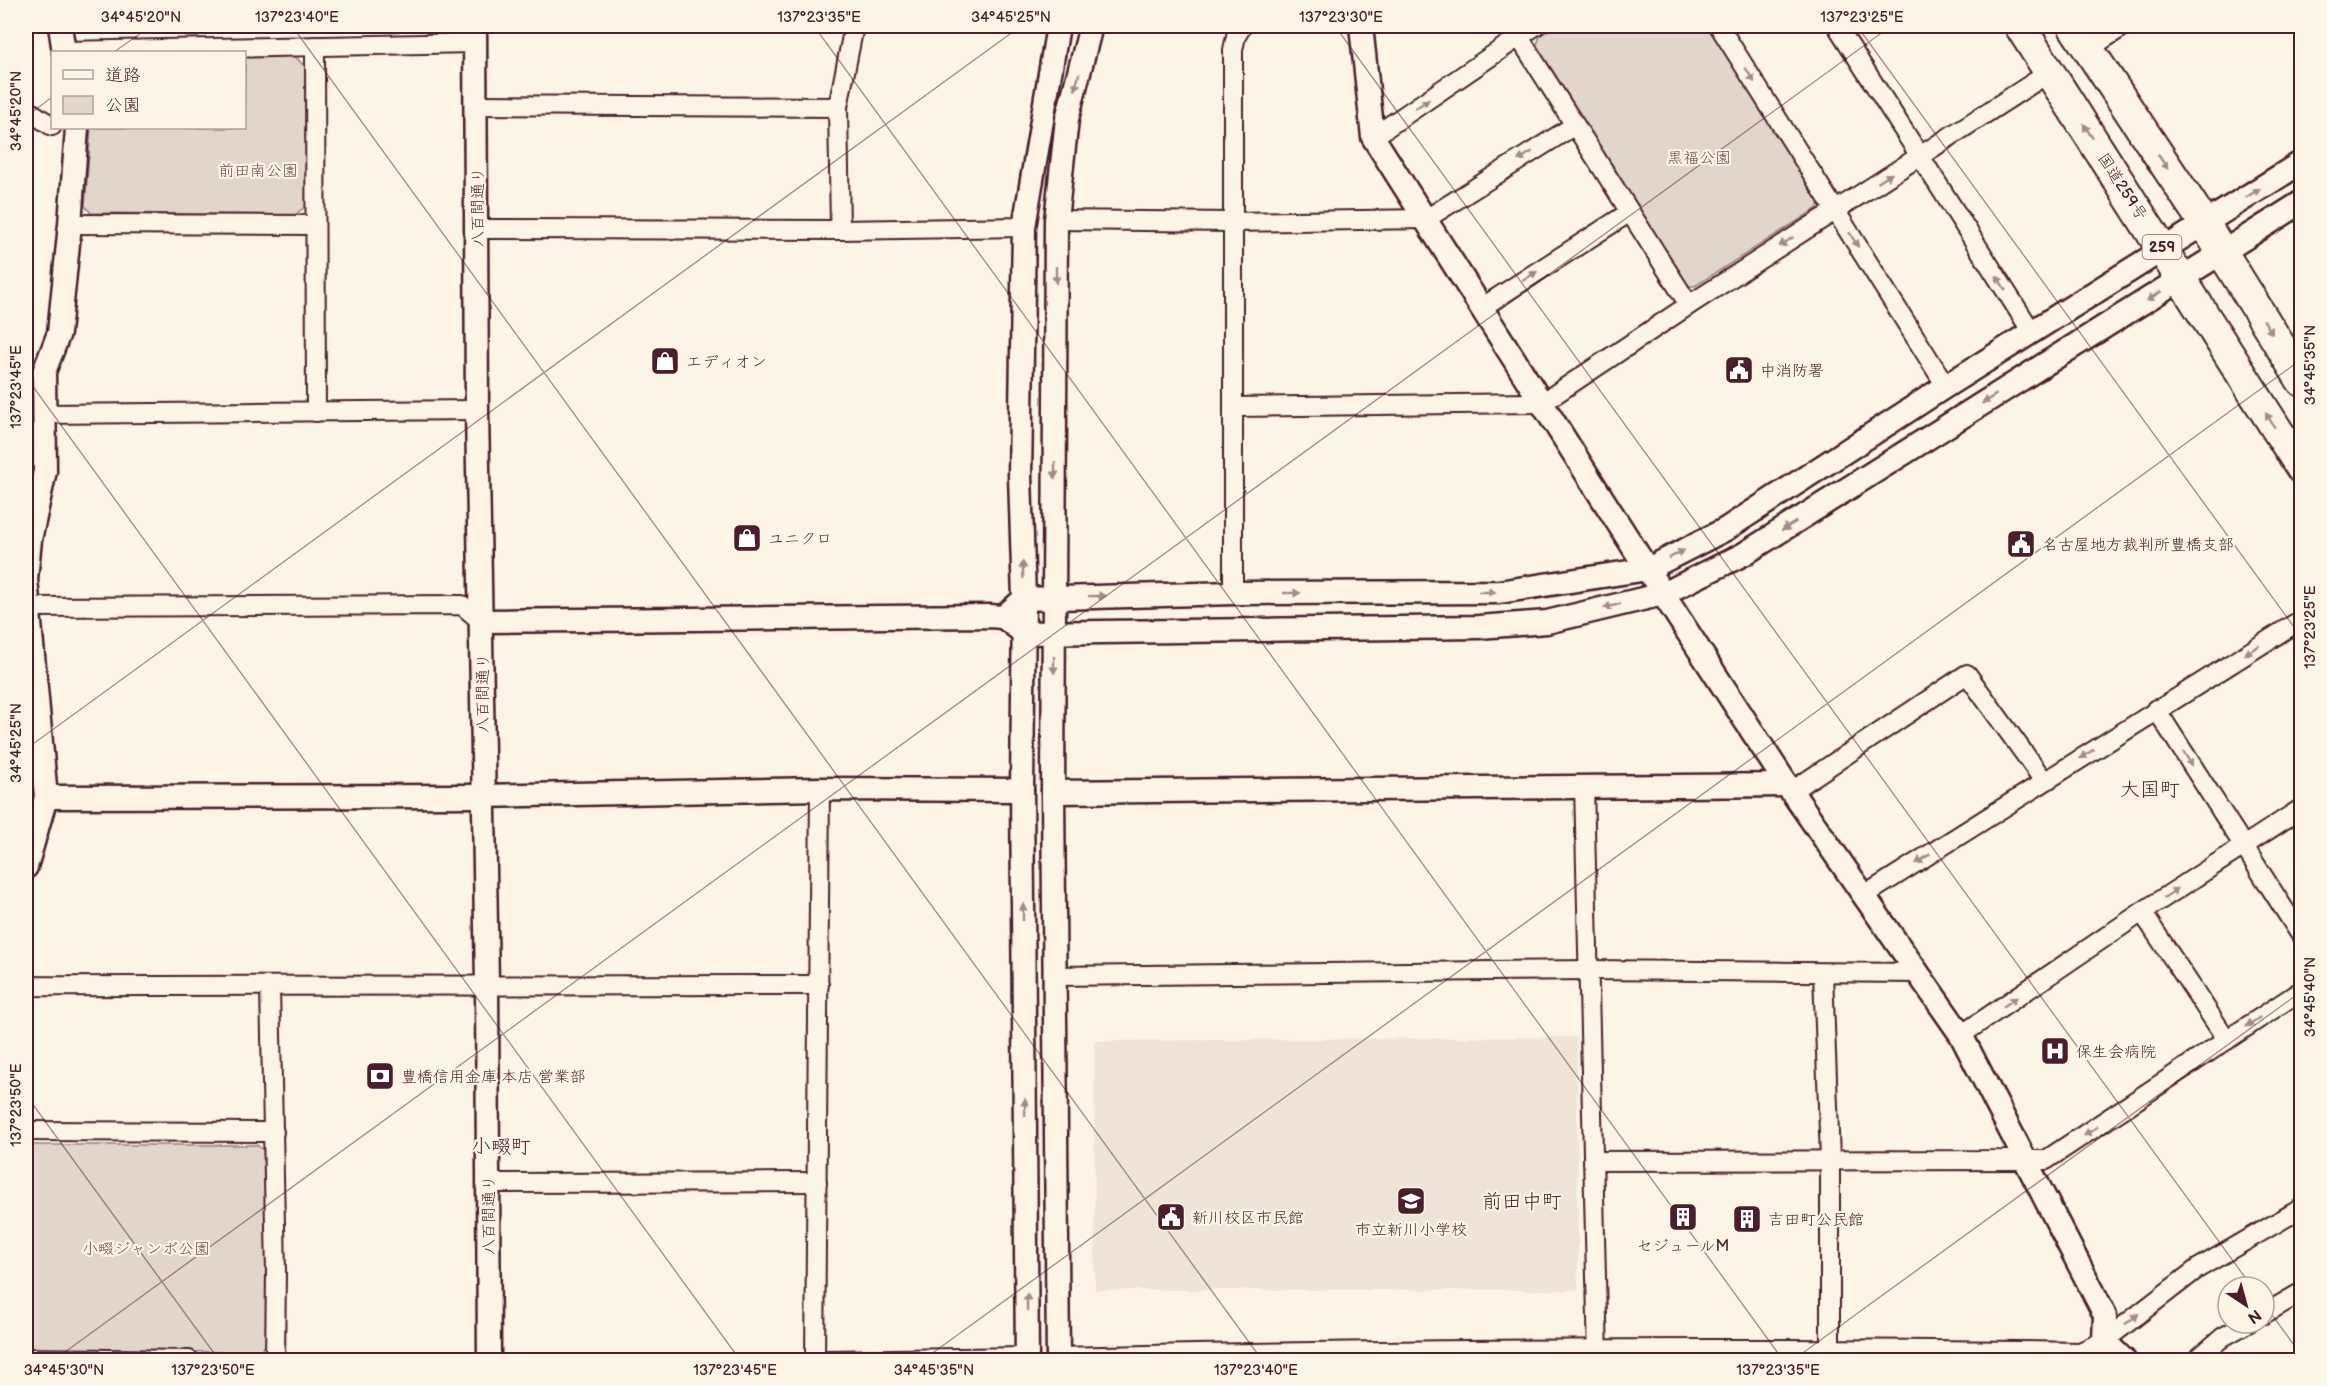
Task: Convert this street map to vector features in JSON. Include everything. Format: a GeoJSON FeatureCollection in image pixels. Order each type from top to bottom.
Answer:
{"type":"FeatureCollection","features":[{"type":"Feature","properties":{"kind":"highway","name":"国道259号"},"geometry":{"type":"LineString","coordinates":[[2020,26],[2301,469]]}},
{"type":"Feature","properties":{"kind":"highway"},"geometry":{"type":"LineString","coordinates":[[2081,37],[2204,223],[2301,381]]}},
{"type":"Feature","properties":{"kind":"street"},"geometry":{"type":"LineString","coordinates":[[60,26],[64,51]]}},
{"type":"Feature","properties":{"kind":"street"},"geometry":{"type":"LineString","coordinates":[[840,230],[838,107],[854,26]]}},
{"type":"Feature","properties":{"kind":"street"},"geometry":{"type":"LineString","coordinates":[[828,1360],[1028,1359],[1022,790],[1024,599],[1020,476],[1024,227],[1058,26]]}},
{"type":"Feature","properties":{"kind":"street"},"geometry":{"type":"LineString","coordinates":[[1091,26],[1067,119],[1056,220],[1053,976],[1058,1358],[2098,1351],[2124,1360]]}},
{"type":"Feature","properties":{"kind":"street"},"geometry":{"type":"LineString","coordinates":[[1233,593],[1231,222],[1233,50],[1236,36],[1242,26]]}},
{"type":"Feature","properties":{"kind":"street"},"geometry":{"type":"LineString","coordinates":[[1361,26],[1373,137],[1663,594],[1790,788],[1961,1035],[2105,1315],[2098,1351]]}},
{"type":"Feature","properties":{"kind":"street"},"geometry":{"type":"LineString","coordinates":[[1373,137],[1519,31],[1535,26]]}},
{"type":"Feature","properties":{"kind":"street"},"geometry":{"type":"LineString","coordinates":[[1837,26],[2050,361]]}},
{"type":"Feature","properties":{"kind":"street"},"geometry":{"type":"LineString","coordinates":[[2081,37],[2124,26]]}},
{"type":"Feature","properties":{"kind":"street"},"geometry":{"type":"LineString","coordinates":[[1723,27],[1965,415]]}},
{"type":"Feature","properties":{"kind":"street"},"geometry":{"type":"LineString","coordinates":[[1519,31],[1575,125],[1689,305]]}},
{"type":"Feature","properties":{"kind":"street"},"geometry":{"type":"LineString","coordinates":[[106,51],[315,46],[475,34]]}},
{"type":"Feature","properties":{"kind":"street","name":"八百間通り"},"geometry":{"type":"LineString","coordinates":[[475,34],[477,410],[487,984],[489,1360]]}},
{"type":"Feature","properties":{"kind":"street"},"geometry":{"type":"LineString","coordinates":[[315,46],[316,412]]}},
{"type":"Feature","properties":{"kind":"street"},"geometry":{"type":"LineString","coordinates":[[1233,407],[1542,403],[1689,305],[2050,72]]}},
{"type":"Feature","properties":{"kind":"street"},"geometry":{"type":"LineString","coordinates":[[477,105],[838,107]]}},
{"type":"Feature","properties":{"kind":"street"},"geometry":{"type":"LineString","coordinates":[[26,109],[51,125]]}},
{"type":"Feature","properties":{"kind":"street"},"geometry":{"type":"LineString","coordinates":[[1056,220],[1231,222],[1426,219],[1575,125]]}},
{"type":"Feature","properties":{"kind":"street"},"geometry":{"type":"LineString","coordinates":[[26,867],[46,797],[32,709],[26,579],[30,540],[45,471],[44,372],[59,333],[77,134],[61,129]]}},
{"type":"Feature","properties":{"kind":"street"},"geometry":{"type":"LineString","coordinates":[[1003,617],[1024,599],[1233,593],[1499,592],[1648,569],[1726,529],[1946,386],[2301,162]]}},
{"type":"Feature","properties":{"kind":"street"},"geometry":{"type":"LineString","coordinates":[[28,607],[462,605],[481,621],[1003,617],[1024,633],[1479,627],[1547,622],[1663,594],[1744,554],[2301,202]]}},
{"type":"Feature","properties":{"kind":"street"},"geometry":{"type":"LineString","coordinates":[[1481,308],[1630,212]]}},
{"type":"Feature","properties":{"kind":"street"},"geometry":{"type":"LineString","coordinates":[[70,224],[315,225]]}},
{"type":"Feature","properties":{"kind":"street"},"geometry":{"type":"LineString","coordinates":[[477,230],[840,230],[1024,227]]}},
{"type":"Feature","properties":{"kind":"street"},"geometry":{"type":"LineString","coordinates":[[43,414],[477,410]]}},
{"type":"Feature","properties":{"kind":"street"},"geometry":{"type":"LineString","coordinates":[[1798,482],[1816,509]]}},
{"type":"Feature","properties":{"kind":"street"},"geometry":{"type":"LineString","coordinates":[[1865,895],[2301,619]]}},
{"type":"Feature","properties":{"kind":"street"},"geometry":{"type":"LineString","coordinates":[[1053,792],[1584,785],[1790,788],[1967,674],[2043,782]]}},
{"type":"Feature","properties":{"kind":"street"},"geometry":{"type":"LineString","coordinates":[[2156,710],[2301,937]]}},
{"type":"Feature","properties":{"kind":"street"},"geometry":{"type":"LineString","coordinates":[[1584,785],[1598,1355]]}},
{"type":"Feature","properties":{"kind":"street"},"geometry":{"type":"LineString","coordinates":[[46,797],[483,796],[820,789],[1022,790]]}},
{"type":"Feature","properties":{"kind":"street"},"geometry":{"type":"LineString","coordinates":[[815,1360],[820,789]]}},
{"type":"Feature","properties":{"kind":"street"},"geometry":{"type":"LineString","coordinates":[[1961,1035],[2242,845],[2301,808]]}},
{"type":"Feature","properties":{"kind":"street"},"geometry":{"type":"LineString","coordinates":[[2142,912],[2227,1040]]}},
{"type":"Feature","properties":{"kind":"street"},"geometry":{"type":"LineString","coordinates":[[1053,976],[1588,970],[1919,973]]}},
{"type":"Feature","properties":{"kind":"street"},"geometry":{"type":"LineString","coordinates":[[1823,973],[1830,1159],[1830,1354]]}},
{"type":"Feature","properties":{"kind":"street"},"geometry":{"type":"LineString","coordinates":[[26,986],[270,988],[487,984],[819,985]]}},
{"type":"Feature","properties":{"kind":"street"},"geometry":{"type":"LineString","coordinates":[[270,988],[274,1132],[275,1360]]}},
{"type":"Feature","properties":{"kind":"street"},"geometry":{"type":"LineString","coordinates":[[1593,1161],[2046,1160],[2301,990]]}},
{"type":"Feature","properties":{"kind":"street"},"geometry":{"type":"LineString","coordinates":[[26,1131],[274,1132]]}},
{"type":"Feature","properties":{"kind":"street"},"geometry":{"type":"LineString","coordinates":[[488,1183],[817,1182]]}},
{"type":"Feature","properties":{"kind":"street"},"geometry":{"type":"LineString","coordinates":[[2098,1351],[2197,1269],[2301,1208]]}},
{"type":"Feature","properties":{"kind":"street"},"geometry":{"type":"LineString","coordinates":[[2276,1307],[2301,1292]]}},
{"type":"Feature","properties":{"kind":"street"},"geometry":{"type":"LineString","coordinates":[[2196,1360],[2227,1335]]}},
{"type":"Feature","properties":{"kind":"street"},"geometry":{"type":"LineString","coordinates":[[26,1358],[189,1360]]}},
{"type":"Feature","properties":{"kind":"shaded area"},"geometry":{"type":"Polygon","coordinates":[[[1577,1037],[1578,1290],[1095,1290],[1094,1041],[1577,1037]]]}},
{"type":"Feature","properties":{"kind":"green space","name":"黒福公園"},"geometry":{"type":"Polygon","coordinates":[[[1555,26],[1708,26],[1819,200],[1818,208],[1695,286],[1687,286],[1536,47],[1540,36],[1555,26]]]}},
{"type":"Feature","properties":{"kind":"green space","name":"前田南公園"},"geometry":{"type":"Polygon","coordinates":[[[246,56],[295,56],[306,68],[306,206],[295,215],[91,213],[85,206],[91,129],[246,129],[246,56]]]}},
{"type":"Feature","properties":{"kind":"green space","name":"小畷ジャンボ公園"},"geometry":{"type":"Polygon","coordinates":[[[26,1145],[257,1145],[267,1153],[266,1345],[258,1352],[26,1351],[26,1145]]]}},
{"type":"Feature","properties":{"kind":"place","name":"エディオン"},"geometry":{"type":"Point","coordinates":[665,361]}},
{"type":"Feature","properties":{"kind":"place","name":"中消防署"},"geometry":{"type":"Point","coordinates":[1739,370]}},
{"type":"Feature","properties":{"kind":"place","name":"ユニクロ"},"geometry":{"type":"Point","coordinates":[747,538]}},
{"type":"Feature","properties":{"kind":"place","name":"名古屋地方裁判所豊橋支部"},"geometry":{"type":"Point","coordinates":[2021,544]}},
{"type":"Feature","properties":{"kind":"place","name":"保生会病院"},"geometry":{"type":"Point","coordinates":[2055,1051]}},
{"type":"Feature","properties":{"kind":"place","name":"豊橋信用金庫 本店 営業部"},"geometry":{"type":"Point","coordinates":[380,1076]}},
{"type":"Feature","properties":{"kind":"place","name":"市立新川小学校"},"geometry":{"type":"Point","coordinates":[1411,1201]}},
{"type":"Feature","properties":{"kind":"place","name":"新川校区市民館"},"geometry":{"type":"Point","coordinates":[1171,1217]}},
{"type":"Feature","properties":{"kind":"place","name":"セジュールM"},"geometry":{"type":"Point","coordinates":[1683,1217]}},
{"type":"Feature","properties":{"kind":"place","name":"吉田町公民館"},"geometry":{"type":"Point","coordinates":[1747,1219]}},
{"type":"Feature","properties":{"kind":"district","name":"大国町"},"geometry":{"type":"Point","coordinates":[2150,789]}},
{"type":"Feature","properties":{"kind":"district","name":"小畷町"},"geometry":{"type":"Point","coordinates":[501,1146]}},
{"type":"Feature","properties":{"kind":"district","name":"前田中町"},"geometry":{"type":"Point","coordinates":[1522,1201]}}]}
